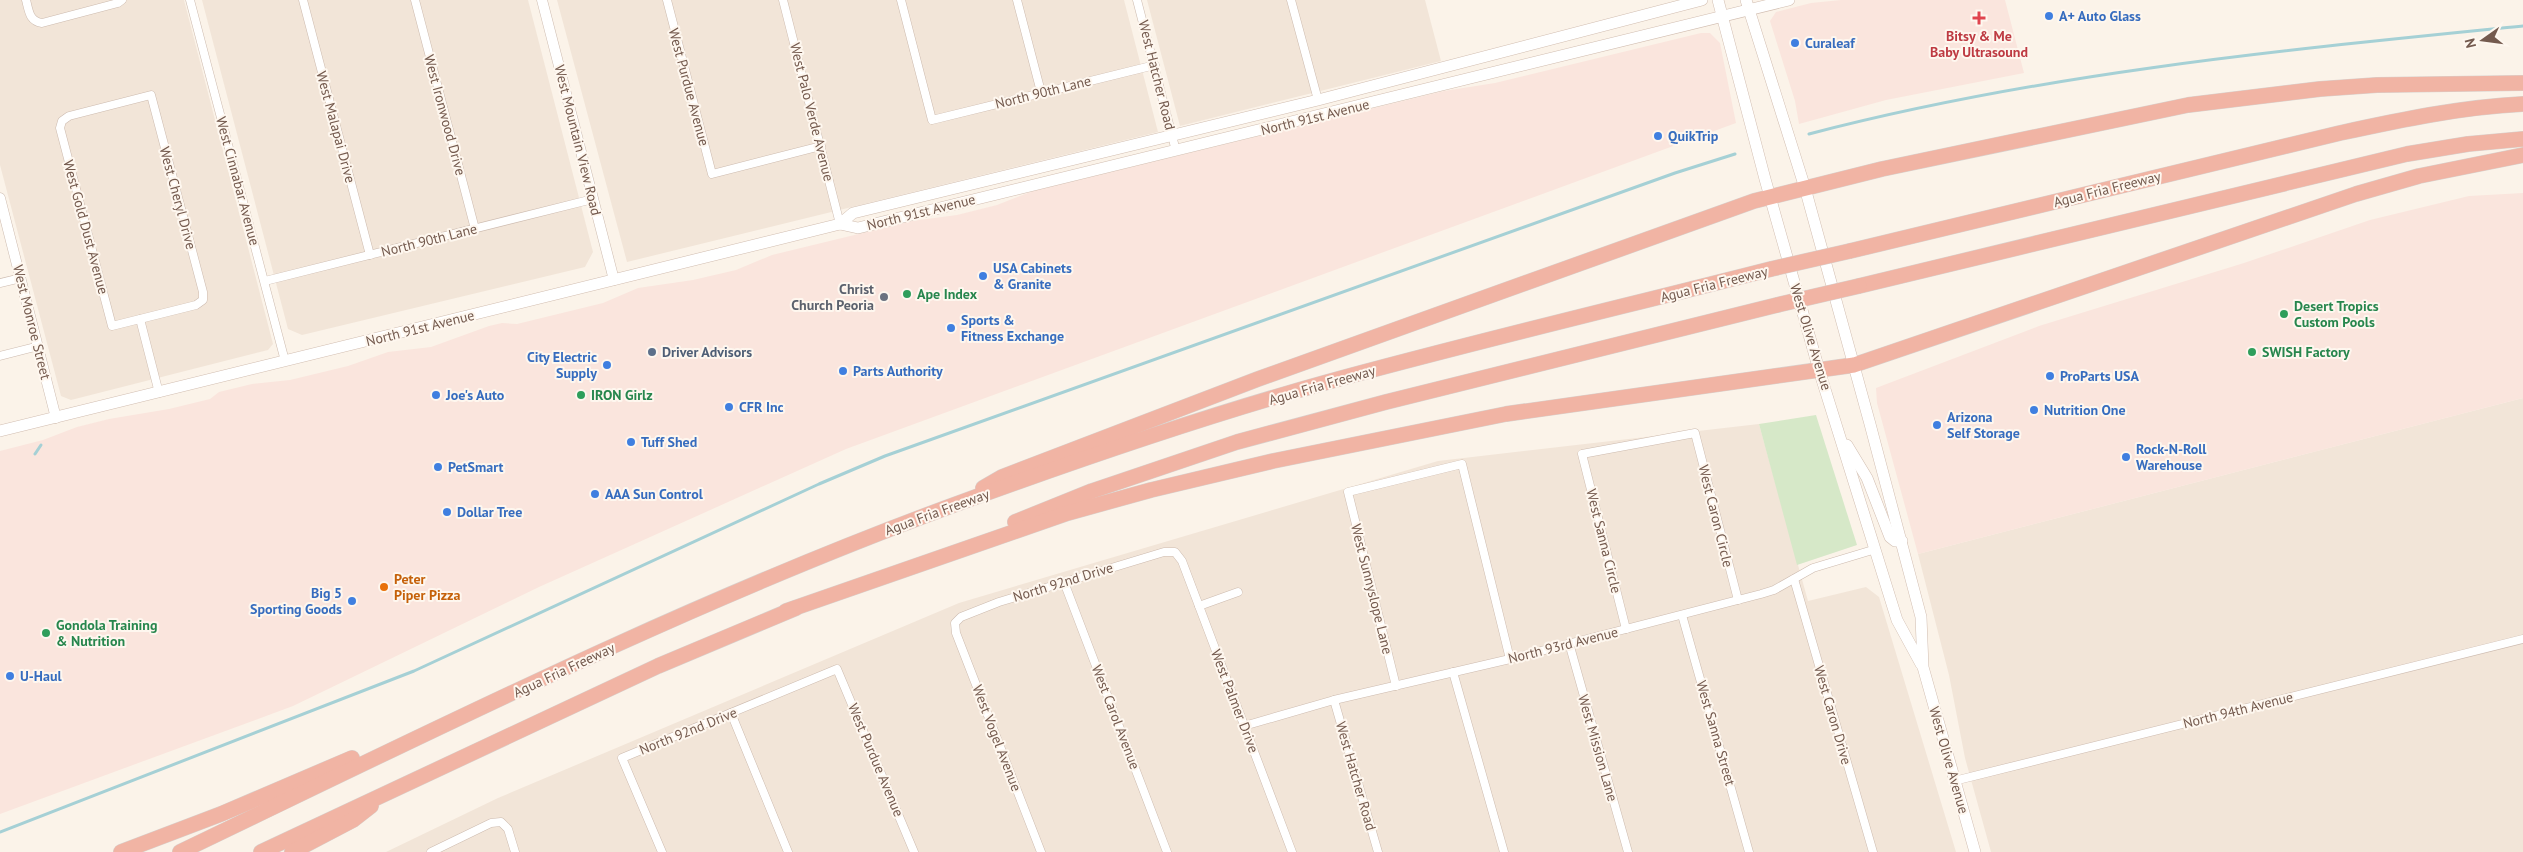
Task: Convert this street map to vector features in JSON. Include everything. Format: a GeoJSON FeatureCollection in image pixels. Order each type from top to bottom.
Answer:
{"type":"FeatureCollection","features":[{"type":"Feature","properties":{"kind":"highway"},"geometry":{"type":"LineString","coordinates":[[951,506],[1002,477],[1258,379],[1770,197],[1882,169],[2156,110],[2227,99],[2377,85],[2523,83]]}},
{"type":"Feature","properties":{"kind":"highway","name":"Agua Fria Freeway"},"geometry":{"type":"LineString","coordinates":[[180,852],[386,753],[668,623],[794,568],[951,506],[1190,423],[1314,386],[1771,269],[2340,133],[2490,105],[2523,104]]}},
{"type":"Feature","properties":{"kind":"highway"},"geometry":{"type":"LineString","coordinates":[[261,852],[394,788],[658,666],[786,611],[1092,491],[1237,442],[1386,402],[1777,305],[2398,156],[2468,144],[2523,139]]}},
{"type":"Feature","properties":{"kind":"highway"},"geometry":{"type":"LineString","coordinates":[[786,611],[1068,513],[1151,490],[1255,465],[1506,414],[1854,365],[2356,194],[2419,176],[2523,154]]}},
{"type":"Feature","properties":{"kind":"highway"},"geometry":{"type":"LineString","coordinates":[[121,852],[220,814],[351,758],[386,753]]}},
{"type":"Feature","properties":{"kind":"highway"},"geometry":{"type":"LineString","coordinates":[[292,852],[354,820],[394,788]]}},
{"type":"Feature","properties":{"kind":"main road","name":"North 91st Avenue"},"geometry":{"type":"LineString","coordinates":[[0,431],[840,224],[853,213],[1318,100],[1702,0]]}},
{"type":"Feature","properties":{"kind":"main road","name":"West Olive Avenue"},"geometry":{"type":"LineString","coordinates":[[1718,0],[1770,197],[1819,370],[1897,620],[1923,667]]}},
{"type":"Feature","properties":{"kind":"main road","name":"North 91st Avenue"},"geometry":{"type":"LineString","coordinates":[[840,224],[858,228],[1722,16],[1747,5],[1789,0]]}},
{"type":"Feature","properties":{"kind":"main road","name":"West Olive Avenue"},"geometry":{"type":"LineString","coordinates":[[1747,5],[1805,188],[1902,541],[1921,617],[1923,667],[1975,852]]}},
{"type":"Feature","properties":{"kind":"main road"},"geometry":{"type":"LineString","coordinates":[[1568,35],[1572,53]]}},
{"type":"Feature","properties":{"kind":"main road"},"geometry":{"type":"LineString","coordinates":[[1451,66],[1454,82]]}},
{"type":"Feature","properties":{"kind":"main road"},"geometry":{"type":"LineString","coordinates":[[1318,100],[1322,115]]}},
{"type":"Feature","properties":{"kind":"main road"},"geometry":{"type":"LineString","coordinates":[[1008,176],[1012,190]]}},
{"type":"Feature","properties":{"kind":"main road"},"geometry":{"type":"LineString","coordinates":[[1841,438],[1867,478],[1890,537],[1895,541],[1902,541]]}},
{"type":"Feature","properties":{"kind":"street"},"geometry":{"type":"LineString","coordinates":[[26,0],[29,14],[36,22],[42,23],[118,3],[122,0]]}},
{"type":"Feature","properties":{"kind":"street","name":"West Cinnabar Avenue"},"geometry":{"type":"LineString","coordinates":[[190,0],[285,361]]}},
{"type":"Feature","properties":{"kind":"street","name":"West Malapai Drive"},"geometry":{"type":"LineString","coordinates":[[303,0],[370,255]]}},
{"type":"Feature","properties":{"kind":"street","name":"West Ironwood Drive"},"geometry":{"type":"LineString","coordinates":[[415,0],[475,229]]}},
{"type":"Feature","properties":{"kind":"street","name":"West Mountain View Road"},"geometry":{"type":"LineString","coordinates":[[542,0],[614,280]]}},
{"type":"Feature","properties":{"kind":"street","name":"West Purdue Avenue"},"geometry":{"type":"LineString","coordinates":[[666,0],[712,174],[821,146]]}},
{"type":"Feature","properties":{"kind":"street","name":"West Palo Verde Avenue"},"geometry":{"type":"LineString","coordinates":[[784,0],[840,224]]}},
{"type":"Feature","properties":{"kind":"street","name":"North 90th Lane"},"geometry":{"type":"LineString","coordinates":[[901,0],[932,120],[1154,65]]}},
{"type":"Feature","properties":{"kind":"street"},"geometry":{"type":"LineString","coordinates":[[1017,0],[1041,92]]}},
{"type":"Feature","properties":{"kind":"street","name":"West Hatcher Road"},"geometry":{"type":"LineString","coordinates":[[1137,0],[1176,151]]}},
{"type":"Feature","properties":{"kind":"street"},"geometry":{"type":"LineString","coordinates":[[1291,0],[1318,100]]}},
{"type":"Feature","properties":{"kind":"street","name":"West Gold Dust Avenue"},"geometry":{"type":"LineString","coordinates":[[140,319],[112,326],[60,128],[62,121],[69,116],[151,95]]}},
{"type":"Feature","properties":{"kind":"street","name":"West Cheryl Drive"},"geometry":{"type":"LineString","coordinates":[[140,319],[196,305],[203,300],[151,95]]}},
{"type":"Feature","properties":{"kind":"street","name":"West Monroe Street"},"geometry":{"type":"LineString","coordinates":[[0,198],[56,418]]}},
{"type":"Feature","properties":{"kind":"street","name":"North 90th Lane"},"geometry":{"type":"LineString","coordinates":[[264,281],[593,199]]}},
{"type":"Feature","properties":{"kind":"street"},"geometry":{"type":"LineString","coordinates":[[0,284],[21,278]]}},
{"type":"Feature","properties":{"kind":"street"},"geometry":{"type":"LineString","coordinates":[[140,319],[159,392]]}},
{"type":"Feature","properties":{"kind":"street"},"geometry":{"type":"LineString","coordinates":[[0,356],[39,346]]}},
{"type":"Feature","properties":{"kind":"street","name":"West Caron Circle"},"geometry":{"type":"LineString","coordinates":[[1582,454],[1695,433],[1738,600]]}},
{"type":"Feature","properties":{"kind":"street","name":"West Sanna Circle"},"geometry":{"type":"LineString","coordinates":[[1582,454],[1626,629]]}},
{"type":"Feature","properties":{"kind":"street","name":"West Sunnyslope Lane"},"geometry":{"type":"LineString","coordinates":[[1396,686],[1348,492],[1462,464],[1510,659]]}},
{"type":"Feature","properties":{"kind":"street","name":"North 93rd Avenue"},"geometry":{"type":"LineString","coordinates":[[1244,726],[1334,700],[1510,659],[1774,590],[1813,568],[1876,549]]}},
{"type":"Feature","properties":{"kind":"street","name":"North 92nd Drive"},"geometry":{"type":"LineString","coordinates":[[955,623],[961,617],[998,602],[1164,552],[1175,552]]}},
{"type":"Feature","properties":{"kind":"street","name":"West Palmer Drive"},"geometry":{"type":"LineString","coordinates":[[1175,552],[1182,561],[1292,852]]}},
{"type":"Feature","properties":{"kind":"street","name":"West Caron Drive"},"geometry":{"type":"LineString","coordinates":[[1794,579],[1873,852]]}},
{"type":"Feature","properties":{"kind":"street","name":"West Carol Avenue"},"geometry":{"type":"LineString","coordinates":[[1064,582],[1167,852]]}},
{"type":"Feature","properties":{"kind":"street"},"geometry":{"type":"LineString","coordinates":[[1199,606],[1238,592]]}},
{"type":"Feature","properties":{"kind":"street","name":"West Sanna Street"},"geometry":{"type":"LineString","coordinates":[[1682,615],[1750,852]]}},
{"type":"Feature","properties":{"kind":"street","name":"West Vogel Avenue"},"geometry":{"type":"LineString","coordinates":[[955,623],[956,633],[1041,852]]}},
{"type":"Feature","properties":{"kind":"street","name":"North 94th Avenue"},"geometry":{"type":"LineString","coordinates":[[1954,781],[2523,639]]}},
{"type":"Feature","properties":{"kind":"street","name":"West Mission Lane"},"geometry":{"type":"LineString","coordinates":[[1569,643],[1628,852]]}},
{"type":"Feature","properties":{"kind":"street","name":"West Purdue Avenue"},"geometry":{"type":"LineString","coordinates":[[837,669],[914,852]]}},
{"type":"Feature","properties":{"kind":"street","name":"North 92nd Drive"},"geometry":{"type":"LineString","coordinates":[[662,852],[622,758],[837,669]]}},
{"type":"Feature","properties":{"kind":"street"},"geometry":{"type":"LineString","coordinates":[[1453,672],[1504,852]]}},
{"type":"Feature","properties":{"kind":"street","name":"West Hatcher Road"},"geometry":{"type":"LineString","coordinates":[[1334,700],[1378,852]]}},
{"type":"Feature","properties":{"kind":"street"},"geometry":{"type":"LineString","coordinates":[[730,714],[788,852]]}},
{"type":"Feature","properties":{"kind":"street"},"geometry":{"type":"LineString","coordinates":[[431,852],[491,823],[501,822],[508,829],[515,852]]}},
{"type":"Feature","properties":{"kind":"shaded area"},"geometry":{"type":"Polygon","coordinates":[[[0,0],[184,0],[273,344],[268,350],[71,400],[61,396],[0,165],[0,0]]]}},
{"type":"Feature","properties":{"kind":"shaded area"},"geometry":{"type":"Polygon","coordinates":[[[202,0],[528,0],[593,252],[585,267],[302,335],[288,329],[202,0]]]}},
{"type":"Feature","properties":{"kind":"shaded area"},"geometry":{"type":"Polygon","coordinates":[[[557,0],[1124,0],[1158,132],[627,262],[557,0]]]}},
{"type":"Feature","properties":{"kind":"shaded area"},"geometry":{"type":"Polygon","coordinates":[[[1147,0],[1425,0],[1441,61],[1180,126],[1147,0]]]}},
{"type":"Feature","properties":{"kind":"shaded area"},"geometry":{"type":"Polygon","coordinates":[[[1841,0],[2005,0],[2024,73],[1886,100],[1799,124],[1795,101],[1770,21],[1776,12],[1811,3],[1841,0]]]}},
{"type":"Feature","properties":{"kind":"shaded area"},"geometry":{"type":"Polygon","coordinates":[[[1701,33],[1710,33],[1720,43],[1736,123],[846,449],[539,587],[293,706],[0,814],[0,451],[43,440],[77,427],[109,419],[169,409],[210,399],[219,392],[252,384],[290,380],[348,366],[388,352],[431,347],[489,326],[502,323],[517,324],[603,303],[638,288],[693,280],[736,270],[772,255],[912,221],[957,215],[997,205],[1033,191],[1086,178],[1444,91],[1495,83],[1701,33]]]}},
{"type":"Feature","properties":{"kind":"shaded area"},"geometry":{"type":"Polygon","coordinates":[[[2523,193],[2523,398],[1918,554],[1877,403],[1876,388],[2039,326],[2244,263],[2370,220],[2469,196],[2523,193]]]}},
{"type":"Feature","properties":{"kind":"shaded area"},"geometry":{"type":"Polygon","coordinates":[[[2523,398],[2523,852],[1991,852],[1965,758],[1949,675],[1918,554],[2523,398]]]}},
{"type":"Feature","properties":{"kind":"shaded area"},"geometry":{"type":"Polygon","coordinates":[[[1759,424],[1808,601],[1866,587],[1879,597],[1956,852],[386,852],[498,798],[959,603],[1438,461],[1759,424]]]}},
{"type":"Feature","properties":{"kind":"green space"},"geometry":{"type":"Polygon","coordinates":[[[1816,415],[1857,545],[1797,565],[1759,424],[1816,415]]]}},
{"type":"Feature","properties":{"kind":"waterway"},"geometry":{"type":"LineString","coordinates":[[1809,134],[1897,113],[2074,79],[2343,44],[2523,26]]}},
{"type":"Feature","properties":{"kind":"waterway"},"geometry":{"type":"LineString","coordinates":[[0,832],[414,671],[819,484],[885,456],[1675,173],[1735,154]]}},
{"type":"Feature","properties":{"kind":"waterway"},"geometry":{"type":"LineString","coordinates":[[35,454],[41,445]]}},
{"type":"Feature","properties":{"kind":"place","name":"A+ Auto Glass"},"geometry":{"type":"Point","coordinates":[2049,16]}},
{"type":"Feature","properties":{"kind":"place","name":"Bitsy & Me Baby Ultrasound"},"geometry":{"type":"Point","coordinates":[1979,18]}},
{"type":"Feature","properties":{"kind":"place","name":"Curaleaf"},"geometry":{"type":"Point","coordinates":[1795,43]}},
{"type":"Feature","properties":{"kind":"place","name":"QuikTrip"},"geometry":{"type":"Point","coordinates":[1658,136]}},
{"type":"Feature","properties":{"kind":"place","name":"USA Cabinets & Granite"},"geometry":{"type":"Point","coordinates":[983,276]}},
{"type":"Feature","properties":{"kind":"place","name":"Ape Index"},"geometry":{"type":"Point","coordinates":[907,294]}},
{"type":"Feature","properties":{"kind":"place","name":"Christ Church Peoria"},"geometry":{"type":"Point","coordinates":[884,297]}},
{"type":"Feature","properties":{"kind":"place","name":"Desert Tropics Custom Pools"},"geometry":{"type":"Point","coordinates":[2284,314]}},
{"type":"Feature","properties":{"kind":"place","name":"Sports & Fitness Exchange"},"geometry":{"type":"Point","coordinates":[951,328]}},
{"type":"Feature","properties":{"kind":"place","name":"Driver Advisors"},"geometry":{"type":"Point","coordinates":[652,352]}},
{"type":"Feature","properties":{"kind":"place","name":"SWISH Factory"},"geometry":{"type":"Point","coordinates":[2252,352]}},
{"type":"Feature","properties":{"kind":"place","name":"City Electric Supply"},"geometry":{"type":"Point","coordinates":[607,365]}},
{"type":"Feature","properties":{"kind":"place","name":"Parts Authority"},"geometry":{"type":"Point","coordinates":[843,371]}},
{"type":"Feature","properties":{"kind":"place","name":"ProParts USA"},"geometry":{"type":"Point","coordinates":[2050,376]}},
{"type":"Feature","properties":{"kind":"place","name":"Joe's Auto"},"geometry":{"type":"Point","coordinates":[436,395]}},
{"type":"Feature","properties":{"kind":"place","name":"IRON Girlz"},"geometry":{"type":"Point","coordinates":[581,395]}},
{"type":"Feature","properties":{"kind":"place","name":"CFR Inc"},"geometry":{"type":"Point","coordinates":[729,407]}},
{"type":"Feature","properties":{"kind":"place","name":"Nutrition One"},"geometry":{"type":"Point","coordinates":[2034,410]}},
{"type":"Feature","properties":{"kind":"place","name":"Arizona Self Storage"},"geometry":{"type":"Point","coordinates":[1937,425]}},
{"type":"Feature","properties":{"kind":"place","name":"Tuff Shed"},"geometry":{"type":"Point","coordinates":[631,442]}},
{"type":"Feature","properties":{"kind":"place","name":"Rock-N-Roll Warehouse"},"geometry":{"type":"Point","coordinates":[2126,457]}},
{"type":"Feature","properties":{"kind":"place","name":"PetSmart"},"geometry":{"type":"Point","coordinates":[438,467]}},
{"type":"Feature","properties":{"kind":"place","name":"AAA Sun Control"},"geometry":{"type":"Point","coordinates":[595,494]}},
{"type":"Feature","properties":{"kind":"place","name":"Dollar Tree"},"geometry":{"type":"Point","coordinates":[447,512]}},
{"type":"Feature","properties":{"kind":"place","name":"Peter Piper Pizza"},"geometry":{"type":"Point","coordinates":[384,587]}},
{"type":"Feature","properties":{"kind":"place","name":"Big 5 Sporting Goods"},"geometry":{"type":"Point","coordinates":[352,601]}},
{"type":"Feature","properties":{"kind":"place","name":"Gondola Training & Nutrition"},"geometry":{"type":"Point","coordinates":[46,633]}},
{"type":"Feature","properties":{"kind":"place","name":"U-Haul"},"geometry":{"type":"Point","coordinates":[10,676]}}]}
